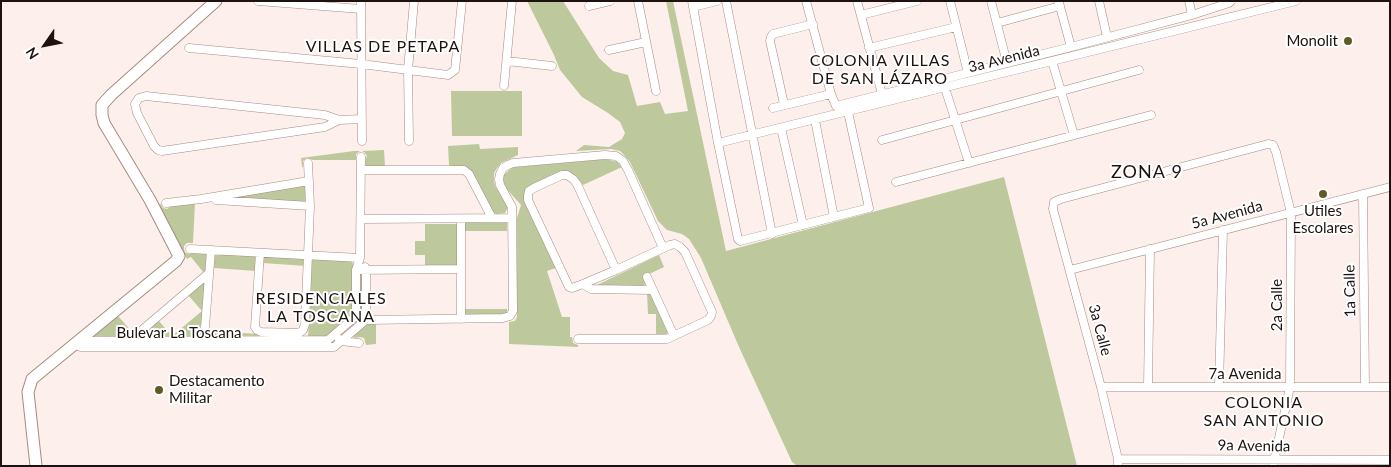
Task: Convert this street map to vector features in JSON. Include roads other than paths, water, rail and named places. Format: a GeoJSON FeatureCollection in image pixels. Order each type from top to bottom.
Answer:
{"type":"FeatureCollection","features":[{"type":"Feature","properties":{"kind":"main road"},"geometry":{"type":"LineString","coordinates":[[36,466],[28,392],[30,382],[77,341],[176,261],[179,256],[150,200],[104,123],[102,105],[216,1]]}},
{"type":"Feature","properties":{"kind":"street"},"geometry":{"type":"LineString","coordinates":[[258,1],[361,5],[362,141]]}},
{"type":"Feature","properties":{"kind":"street"},"geometry":{"type":"LineString","coordinates":[[409,141],[408,70],[414,1]]}},
{"type":"Feature","properties":{"kind":"street"},"geometry":{"type":"LineString","coordinates":[[189,48],[448,74],[454,72],[462,1]]}},
{"type":"Feature","properties":{"kind":"street"},"geometry":{"type":"LineString","coordinates":[[504,86],[512,1]]}},
{"type":"Feature","properties":{"kind":"street"},"geometry":{"type":"LineString","coordinates":[[589,6],[610,1]]}},
{"type":"Feature","properties":{"kind":"street"},"geometry":{"type":"LineString","coordinates":[[638,1],[656,91]]}},
{"type":"Feature","properties":{"kind":"street"},"geometry":{"type":"LineString","coordinates":[[717,1],[693,4],[718,143],[738,239],[740,241],[869,208],[848,112]]}},
{"type":"Feature","properties":{"kind":"street"},"geometry":{"type":"LineString","coordinates":[[726,1],[772,234]]}},
{"type":"Feature","properties":{"kind":"street"},"geometry":{"type":"LineString","coordinates":[[806,1],[831,94],[836,106],[1192,15],[1231,1]]}},
{"type":"Feature","properties":{"kind":"street"},"geometry":{"type":"LineString","coordinates":[[857,1],[882,94]]}},
{"type":"Feature","properties":{"kind":"street"},"geometry":{"type":"LineString","coordinates":[[861,15],[917,1]]}},
{"type":"Feature","properties":{"kind":"street"},"geometry":{"type":"LineString","coordinates":[[950,1],[968,73]]}},
{"type":"Feature","properties":{"kind":"street"},"geometry":{"type":"LineString","coordinates":[[991,1],[1007,63]]}},
{"type":"Feature","properties":{"kind":"street"},"geometry":{"type":"LineString","coordinates":[[1099,1],[1107,37]]}},
{"type":"Feature","properties":{"kind":"street"},"geometry":{"type":"LineString","coordinates":[[1189,1],[1192,15]]}},
{"type":"Feature","properties":{"kind":"street","name":"3a Avenida"},"geometry":{"type":"LineString","coordinates":[[718,143],[1296,1]]}},
{"type":"Feature","properties":{"kind":"street"},"geometry":{"type":"LineString","coordinates":[[996,22],[1059,4],[1071,47]]}},
{"type":"Feature","properties":{"kind":"street"},"geometry":{"type":"LineString","coordinates":[[784,104],[770,41],[771,37],[773,34],[813,24]]}},
{"type":"Feature","properties":{"kind":"street"},"geometry":{"type":"LineString","coordinates":[[869,48],[956,27]]}},
{"type":"Feature","properties":{"kind":"street"},"geometry":{"type":"LineString","coordinates":[[609,50],[646,42]]}},
{"type":"Feature","properties":{"kind":"street"},"geometry":{"type":"LineString","coordinates":[[507,61],[552,66]]}},
{"type":"Feature","properties":{"kind":"street"},"geometry":{"type":"LineString","coordinates":[[1052,61],[1074,135]]}},
{"type":"Feature","properties":{"kind":"street"},"geometry":{"type":"LineString","coordinates":[[882,140],[1139,70]]}},
{"type":"Feature","properties":{"kind":"street"},"geometry":{"type":"LineString","coordinates":[[945,88],[969,163]]}},
{"type":"Feature","properties":{"kind":"street"},"geometry":{"type":"LineString","coordinates":[[773,108],[831,94]]}},
{"type":"Feature","properties":{"kind":"street"},"geometry":{"type":"LineString","coordinates":[[340,120],[325,126],[162,151],[154,146],[136,110],[135,104],[139,98],[146,96],[325,116],[340,120],[362,119]]}},
{"type":"Feature","properties":{"kind":"street"},"geometry":{"type":"LineString","coordinates":[[896,182],[1152,114]]}},
{"type":"Feature","properties":{"kind":"street"},"geometry":{"type":"LineString","coordinates":[[815,120],[834,217]]}},
{"type":"Feature","properties":{"kind":"street"},"geometry":{"type":"LineString","coordinates":[[781,128],[803,225]]}},
{"type":"Feature","properties":{"kind":"street","name":"3a Calle"},"geometry":{"type":"LineString","coordinates":[[1118,462],[1101,387],[1053,209],[1054,202],[1060,198],[1268,144],[1273,145]]}},
{"type":"Feature","properties":{"kind":"street","name":"2a Calle"},"geometry":{"type":"LineString","coordinates":[[1273,145],[1292,213],[1290,387],[1273,463]]}},
{"type":"Feature","properties":{"kind":"street"},"geometry":{"type":"LineString","coordinates":[[361,157],[362,220],[360,258],[356,270],[356,316],[366,320],[505,318],[512,314],[512,205],[499,182],[499,176],[508,164],[516,162],[613,155],[623,161],[628,170],[663,248]]}},
{"type":"Feature","properties":{"kind":"street"},"geometry":{"type":"LineString","coordinates":[[260,253],[255,326],[258,331],[270,332],[296,333],[303,330],[305,324],[310,206],[308,164]]}},
{"type":"Feature","properties":{"kind":"street"},"geometry":{"type":"LineString","coordinates":[[361,170],[464,170],[469,174],[492,218]]}},
{"type":"Feature","properties":{"kind":"street"},"geometry":{"type":"LineString","coordinates":[[578,339],[667,339],[708,320],[712,312],[683,249],[673,244],[616,270],[572,288],[569,287],[528,198],[531,189],[562,175],[569,176],[578,184],[616,270]]}},
{"type":"Feature","properties":{"kind":"street"},"geometry":{"type":"LineString","coordinates":[[166,203],[309,181]]}},
{"type":"Feature","properties":{"kind":"street","name":"5a Avenida"},"geometry":{"type":"LineString","coordinates":[[1070,270],[1390,187]]}},
{"type":"Feature","properties":{"kind":"street","name":"1a Calle"},"geometry":{"type":"LineString","coordinates":[[1363,194],[1365,387]]}},
{"type":"Feature","properties":{"kind":"street"},"geometry":{"type":"LineString","coordinates":[[201,198],[310,206]]}},
{"type":"Feature","properties":{"kind":"street"},"geometry":{"type":"LineString","coordinates":[[362,220],[512,218]]}},
{"type":"Feature","properties":{"kind":"street"},"geometry":{"type":"LineString","coordinates":[[461,219],[461,319]]}},
{"type":"Feature","properties":{"kind":"street"},"geometry":{"type":"LineString","coordinates":[[1219,387],[1223,230]]}},
{"type":"Feature","properties":{"kind":"street"},"geometry":{"type":"LineString","coordinates":[[190,248],[360,258]]}},
{"type":"Feature","properties":{"kind":"street"},"geometry":{"type":"LineString","coordinates":[[1148,387],[1150,249]]}},
{"type":"Feature","properties":{"kind":"street"},"geometry":{"type":"LineString","coordinates":[[206,327],[211,250]]}},
{"type":"Feature","properties":{"kind":"street"},"geometry":{"type":"LineString","coordinates":[[360,258],[366,270],[366,320]]}},
{"type":"Feature","properties":{"kind":"street"},"geometry":{"type":"LineString","coordinates":[[356,270],[460,269]]}},
{"type":"Feature","properties":{"kind":"street"},"geometry":{"type":"LineString","coordinates":[[142,330],[209,273]]}},
{"type":"Feature","properties":{"kind":"street"},"geometry":{"type":"LineString","coordinates":[[647,277],[674,336]]}},
{"type":"Feature","properties":{"kind":"street"},"geometry":{"type":"LineString","coordinates":[[582,284],[591,289],[652,290]]}},
{"type":"Feature","properties":{"kind":"street","name":"Bulevar La Toscana"},"geometry":{"type":"LineString","coordinates":[[77,341],[328,340],[356,316]]}},
{"type":"Feature","properties":{"kind":"street","name":"Bulevar La Toscana"},"geometry":{"type":"LineString","coordinates":[[77,341],[82,347],[334,347],[366,320]]}},
{"type":"Feature","properties":{"kind":"street"},"geometry":{"type":"LineString","coordinates":[[334,334],[341,341],[359,344]]}},
{"type":"Feature","properties":{"kind":"street","name":"7a Avenida"},"geometry":{"type":"LineString","coordinates":[[1101,387],[1390,387]]}},
{"type":"Feature","properties":{"kind":"street","name":"9a Avenida"},"geometry":{"type":"LineString","coordinates":[[1118,462],[1273,463],[1390,460]]}},
{"type":"Feature","properties":{"kind":"place","name":"Monolit"},"geometry":{"type":"Point","coordinates":[1348,41]}},
{"type":"Feature","properties":{"kind":"place","name":"Utiles Escolares"},"geometry":{"type":"Point","coordinates":[1323,194]}},
{"type":"Feature","properties":{"kind":"place","name":"Destacamento Militar"},"geometry":{"type":"Point","coordinates":[159,390]}},
{"type":"Feature","properties":{"kind":"district","name":"VILLAS DE PETAPA"},"geometry":{"type":"Point","coordinates":[383,47]}},
{"type":"Feature","properties":{"kind":"district","name":"COLONIA VILLAS DE SAN LÁZARO"},"geometry":{"type":"Point","coordinates":[880,70]}},
{"type":"Feature","properties":{"kind":"district","name":"ZONA 9"},"geometry":{"type":"Point","coordinates":[1147,172]}},
{"type":"Feature","properties":{"kind":"district","name":"RESIDENCIALES LA TOSCANA"},"geometry":{"type":"Point","coordinates":[321,308]}},
{"type":"Feature","properties":{"kind":"district","name":"COLONIA SAN ANTONIO"},"geometry":{"type":"Point","coordinates":[1264,412]}}]}
